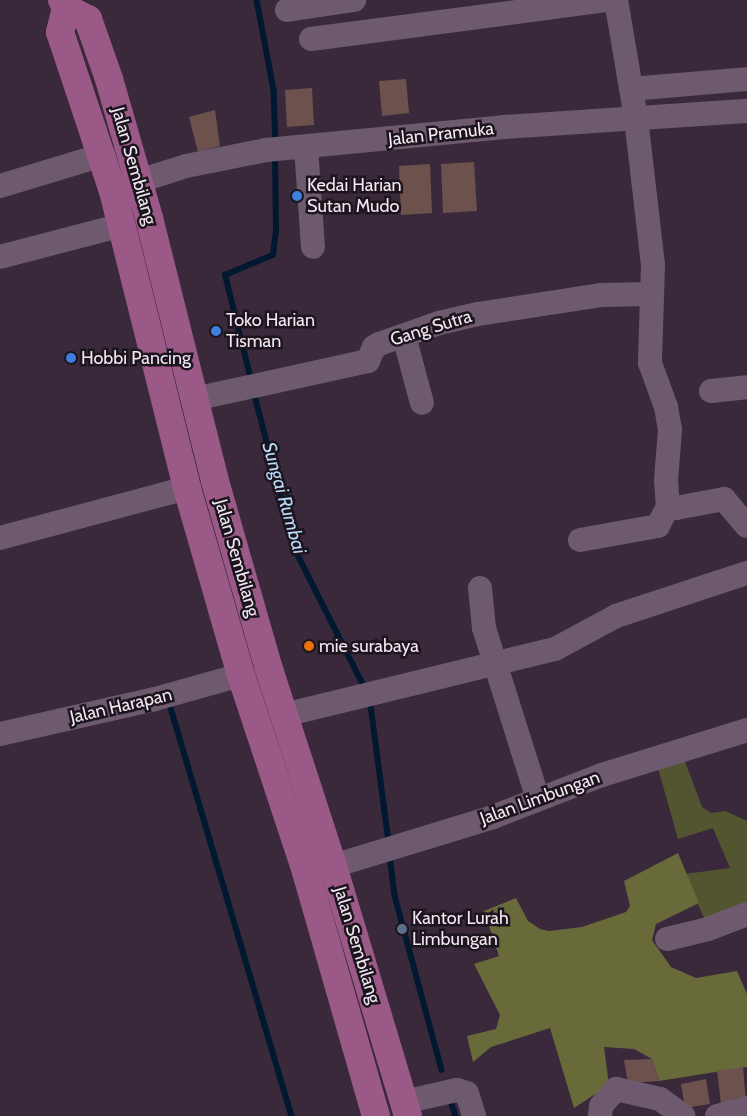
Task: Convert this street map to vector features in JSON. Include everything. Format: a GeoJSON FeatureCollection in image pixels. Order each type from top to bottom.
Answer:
{"type":"FeatureCollection","features":[{"type":"Feature","properties":{"kind":"main road","name":"Jalan Sembilang"},"geometry":{"type":"LineString","coordinates":[[69,15],[187,488],[241,674],[306,872],[376,1116]]}},
{"type":"Feature","properties":{"kind":"main road","name":"Jalan Sembilang"},"geometry":{"type":"LineString","coordinates":[[69,15],[110,79],[139,181],[218,490],[284,715],[333,866],[406,1109]]}},
{"type":"Feature","properties":{"kind":"street"},"geometry":{"type":"LineString","coordinates":[[287,10],[354,0]]}},
{"type":"Feature","properties":{"kind":"street"},"geometry":{"type":"LineString","coordinates":[[310,39],[515,5],[607,0]]}},
{"type":"Feature","properties":{"kind":"street"},"geometry":{"type":"LineString","coordinates":[[580,540],[658,526],[668,506],[666,480],[670,430],[666,407],[650,363],[653,265],[636,118],[616,0]]}},
{"type":"Feature","properties":{"kind":"street"},"geometry":{"type":"LineString","coordinates":[[631,89],[747,79]]}},
{"type":"Feature","properties":{"kind":"street","name":"Jalan Pramuka"},"geometry":{"type":"LineString","coordinates":[[139,181],[186,166],[274,149],[636,118],[747,111]]}},
{"type":"Feature","properties":{"kind":"street"},"geometry":{"type":"LineString","coordinates":[[306,147],[313,246]]}},
{"type":"Feature","properties":{"kind":"street"},"geometry":{"type":"LineString","coordinates":[[0,186],[103,155]]}},
{"type":"Feature","properties":{"kind":"street"},"geometry":{"type":"LineString","coordinates":[[0,257],[122,225]]}},
{"type":"Feature","properties":{"kind":"street","name":"Gang Sutra"},"geometry":{"type":"LineString","coordinates":[[194,399],[368,362],[374,347],[440,323],[497,311],[601,295],[652,294]]}},
{"type":"Feature","properties":{"kind":"street"},"geometry":{"type":"LineString","coordinates":[[404,336],[422,403]]}},
{"type":"Feature","properties":{"kind":"street"},"geometry":{"type":"LineString","coordinates":[[711,391],[747,387]]}},
{"type":"Feature","properties":{"kind":"street"},"geometry":{"type":"LineString","coordinates":[[0,538],[187,488]]}},
{"type":"Feature","properties":{"kind":"street"},"geometry":{"type":"LineString","coordinates":[[668,506],[676,508],[724,499],[747,526]]}},
{"type":"Feature","properties":{"kind":"street"},"geometry":{"type":"LineString","coordinates":[[284,715],[555,649],[616,616],[747,573]]}},
{"type":"Feature","properties":{"kind":"street"},"geometry":{"type":"LineString","coordinates":[[480,588],[484,628],[538,799]]}},
{"type":"Feature","properties":{"kind":"street","name":"Jalan Harapan"},"geometry":{"type":"LineString","coordinates":[[0,734],[155,699],[241,674]]}},
{"type":"Feature","properties":{"kind":"street","name":"Jalan Limbungan"},"geometry":{"type":"LineString","coordinates":[[333,866],[389,847],[493,817],[538,799],[747,730]]}},
{"type":"Feature","properties":{"kind":"street"},"geometry":{"type":"LineString","coordinates":[[667,939],[708,929],[747,914]]}},
{"type":"Feature","properties":{"kind":"street"},"geometry":{"type":"LineString","coordinates":[[600,1116],[601,1106],[616,1089],[660,1099],[683,1116]]}},
{"type":"Feature","properties":{"kind":"street"},"geometry":{"type":"LineString","coordinates":[[406,1109],[457,1090],[467,1093],[474,1116]]}},
{"type":"Feature","properties":{"kind":"street"},"geometry":{"type":"LineString","coordinates":[[717,1116],[747,1108]]}},
{"type":"Feature","properties":{"kind":"green space"},"geometry":{"type":"Polygon","coordinates":[[[684,759],[702,807],[711,813],[725,811],[747,821],[747,909],[707,925],[685,874],[730,868],[713,828],[678,839],[658,768],[684,759]]]}},
{"type":"Feature","properties":{"kind":"green space"},"geometry":{"type":"Polygon","coordinates":[[[678,853],[699,903],[656,924],[652,940],[671,967],[696,978],[737,971],[747,994],[747,1067],[659,1081],[652,1059],[634,1049],[604,1047],[609,1085],[574,1108],[550,1028],[491,1047],[473,1062],[467,1036],[496,1029],[500,1015],[474,964],[499,956],[484,911],[516,898],[528,921],[540,929],[549,931],[582,927],[626,912],[630,906],[624,881],[678,853]]]}},
{"type":"Feature","properties":{"kind":"building"},"geometry":{"type":"Polygon","coordinates":[[[406,79],[409,113],[382,116],[379,81],[406,79]]]}},
{"type":"Feature","properties":{"kind":"building"},"geometry":{"type":"Polygon","coordinates":[[[312,88],[314,125],[287,127],[285,90],[312,88]]]}},
{"type":"Feature","properties":{"kind":"building"},"geometry":{"type":"Polygon","coordinates":[[[215,110],[220,146],[198,152],[189,117],[215,110]]]}},
{"type":"Feature","properties":{"kind":"building"},"geometry":{"type":"Polygon","coordinates":[[[474,162],[477,211],[443,213],[441,164],[474,162]]]}},
{"type":"Feature","properties":{"kind":"building"},"geometry":{"type":"Polygon","coordinates":[[[430,164],[432,213],[401,215],[399,166],[430,164]]]}},
{"type":"Feature","properties":{"kind":"building"},"geometry":{"type":"Polygon","coordinates":[[[652,1059],[659,1081],[628,1083],[624,1060],[652,1059]]]}},
{"type":"Feature","properties":{"kind":"building"},"geometry":{"type":"Polygon","coordinates":[[[743,1067],[746,1102],[721,1104],[717,1071],[743,1067]]]}},
{"type":"Feature","properties":{"kind":"building"},"geometry":{"type":"Polygon","coordinates":[[[706,1079],[710,1104],[685,1108],[681,1084],[706,1079]]]}},
{"type":"Feature","properties":{"kind":"waterway","name":"Sungai Rumbai"},"geometry":{"type":"LineString","coordinates":[[257,0],[274,90],[276,144]]}},
{"type":"Feature","properties":{"kind":"waterway","name":"Sungai Rumbai"},"geometry":{"type":"LineString","coordinates":[[251,380],[225,275],[273,255],[276,229],[275,155]]}},
{"type":"Feature","properties":{"kind":"waterway","name":"Sungai Rumbai"},"geometry":{"type":"LineString","coordinates":[[254,392],[295,549],[366,690]]}},
{"type":"Feature","properties":{"kind":"waterway","name":"Sungai Rumbai"},"geometry":{"type":"LineString","coordinates":[[370,698],[389,843]]}},
{"type":"Feature","properties":{"kind":"waterway"},"geometry":{"type":"LineString","coordinates":[[171,708],[292,1116]]}},
{"type":"Feature","properties":{"kind":"waterway","name":"Sungai Rumbai"},"geometry":{"type":"LineString","coordinates":[[390,855],[395,896],[442,1070]]}},
{"type":"Feature","properties":{"kind":"waterway","name":"Sungai Rumbai"},"geometry":{"type":"LineString","coordinates":[[451,1101],[456,1116]]}},
{"type":"Feature","properties":{"kind":"place","name":"Kedai Harian Sutan Mudo"},"geometry":{"type":"Point","coordinates":[297,196]}},
{"type":"Feature","properties":{"kind":"place","name":"Toko Harian Tisman"},"geometry":{"type":"Point","coordinates":[216,331]}},
{"type":"Feature","properties":{"kind":"place","name":"Hobbi Pancing"},"geometry":{"type":"Point","coordinates":[71,358]}},
{"type":"Feature","properties":{"kind":"place","name":"mie surabaya"},"geometry":{"type":"Point","coordinates":[309,646]}},
{"type":"Feature","properties":{"kind":"place","name":"Kantor Lurah Limbungan"},"geometry":{"type":"Point","coordinates":[402,929]}}]}
